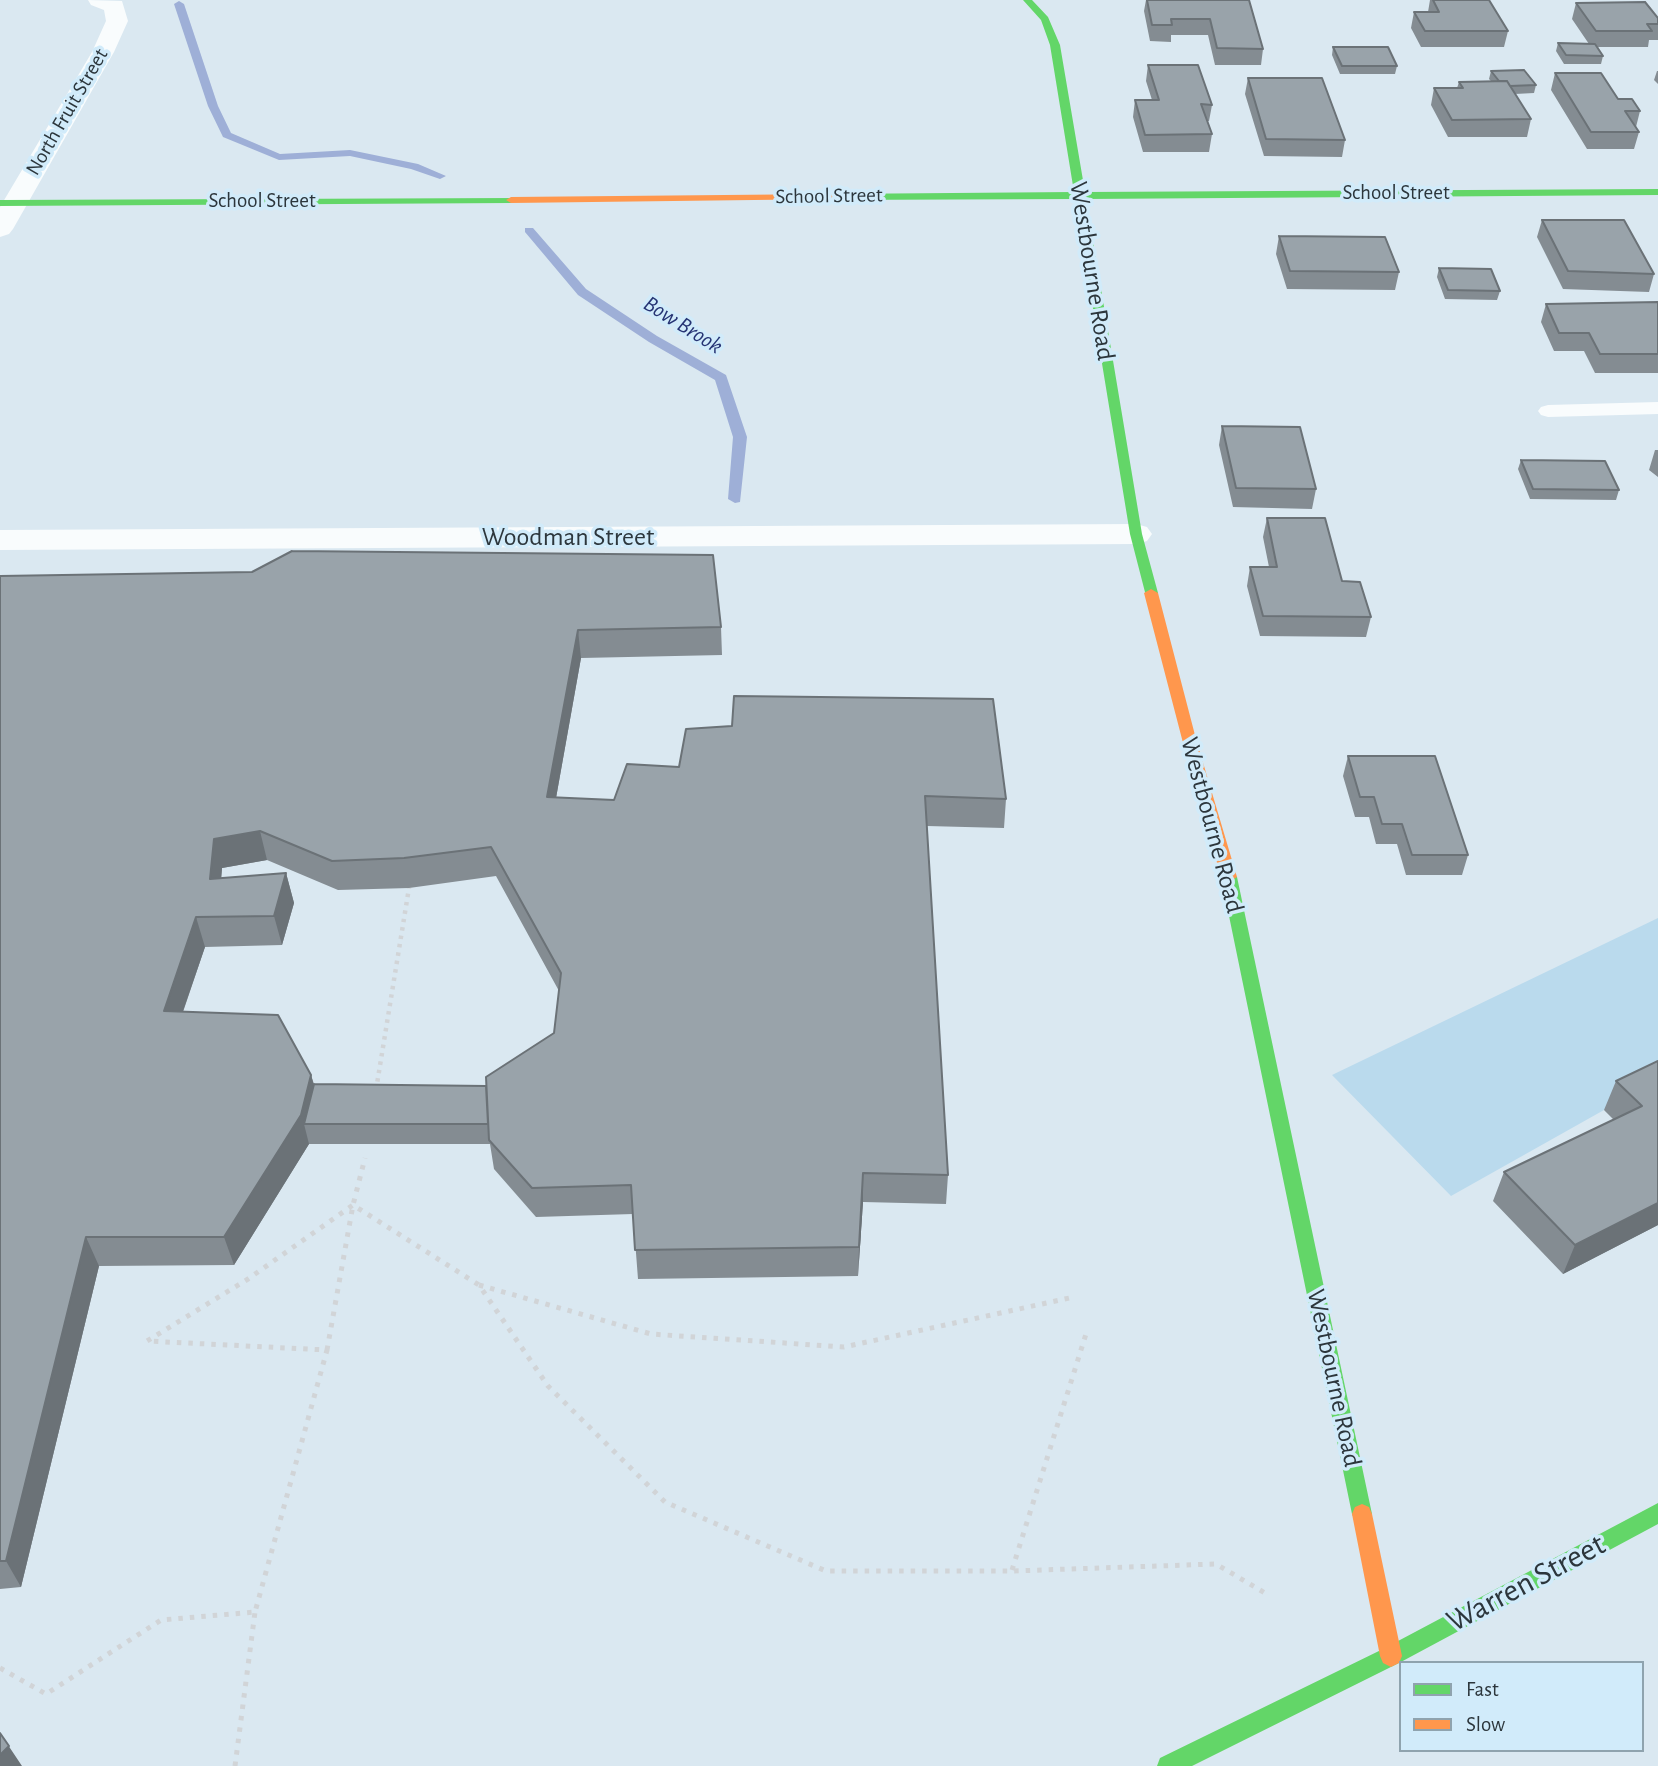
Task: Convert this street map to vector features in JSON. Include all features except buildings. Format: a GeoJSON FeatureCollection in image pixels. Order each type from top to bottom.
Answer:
{"type":"FeatureCollection","features":[{"type":"Feature","properties":{"kind":"street","name":"North Fruit Street"},"geometry":{"type":"LineString","coordinates":[[0,229],[8,203],[103,52],[117,21],[114,6],[99,0]]}},
{"type":"Feature","properties":{"kind":"street","name":"Westbourne Road"},"geometry":{"type":"LineString","coordinates":[[1027,0],[1045,19],[1055,45],[1136,534],[1189,739],[1231,884],[1391,1656]]}},
{"type":"Feature","properties":{"kind":"street","name":"School Street"},"geometry":{"type":"LineString","coordinates":[[8,203],[868,195],[1658,192]]}},
{"type":"Feature","properties":{"kind":"street","name":"Woodman Street"},"geometry":{"type":"LineString","coordinates":[[0,540],[1136,534]]}},
{"type":"Feature","properties":{"kind":"street","name":"Warren Street"},"geometry":{"type":"LineString","coordinates":[[1168,1766],[1391,1656],[1658,1513]]}},
{"type":"Feature","properties":{"kind":"lane"},"geometry":{"type":"LineString","coordinates":[[1548,411],[1658,408]]}},
{"type":"Feature","properties":{"kind":"path"},"geometry":{"type":"LineString","coordinates":[[374,1098],[409,888]]}},
{"type":"Feature","properties":{"kind":"path"},"geometry":{"type":"LineString","coordinates":[[235,1765],[254,1612],[327,1350],[353,1205],[365,1158]]}},
{"type":"Feature","properties":{"kind":"path"},"geometry":{"type":"LineString","coordinates":[[353,1205],[479,1285],[652,1334],[844,1347],[1074,1297]]}},
{"type":"Feature","properties":{"kind":"path"},"geometry":{"type":"LineString","coordinates":[[327,1350],[147,1341],[248,1279],[353,1205]]}},
{"type":"Feature","properties":{"kind":"path"},"geometry":{"type":"LineString","coordinates":[[479,1285],[548,1386],[665,1502],[826,1571],[1012,1571],[1216,1564],[1265,1593]]}},
{"type":"Feature","properties":{"kind":"path"},"geometry":{"type":"LineString","coordinates":[[1012,1571],[1086,1334]]}},
{"type":"Feature","properties":{"kind":"path"},"geometry":{"type":"LineString","coordinates":[[0,1668],[46,1693],[161,1620],[254,1612]]}},
{"type":"Feature","properties":{"kind":"shaded area"},"geometry":{"type":"Polygon","coordinates":[[[1658,918],[1658,1085],[1604,1110],[1451,1196],[1332,1075],[1658,918]]]}},
{"type":"Feature","properties":{"kind":"waterway","name":"Bow Brook"},"geometry":{"type":"LineString","coordinates":[[179,4],[213,106],[227,135],[279,157],[350,153],[414,166],[440,176]]}},
{"type":"Feature","properties":{"kind":"waterway","name":"Bow Brook"},"geometry":{"type":"LineString","coordinates":[[529,230],[582,292],[653,339],[721,378],[740,437],[735,499]]}},
{"type":"Feature","properties":{"kind":"traffic: fast"},"geometry":{"type":"LineString","coordinates":[[1027,0],[1045,19],[1055,45],[1136,534],[1151,593]]}},
{"type":"Feature","properties":{"kind":"traffic: fast"},"geometry":{"type":"LineString","coordinates":[[831,197],[1658,192]]}},
{"type":"Feature","properties":{"kind":"traffic: fast"},"geometry":{"type":"LineString","coordinates":[[0,203],[511,200]]}},
{"type":"Feature","properties":{"kind":"traffic: fast"},"geometry":{"type":"LineString","coordinates":[[1229,877],[1362,1514]]}},
{"type":"Feature","properties":{"kind":"traffic: fast"},"geometry":{"type":"LineString","coordinates":[[1168,1766],[1391,1656],[1658,1513]]}},
{"type":"Feature","properties":{"kind":"traffic: slow"},"geometry":{"type":"LineString","coordinates":[[511,200],[831,197]]}},
{"type":"Feature","properties":{"kind":"traffic: slow"},"geometry":{"type":"LineString","coordinates":[[1151,593],[1229,877]]}},
{"type":"Feature","properties":{"kind":"traffic: slow"},"geometry":{"type":"LineString","coordinates":[[1362,1514],[1391,1656]]}}]}
